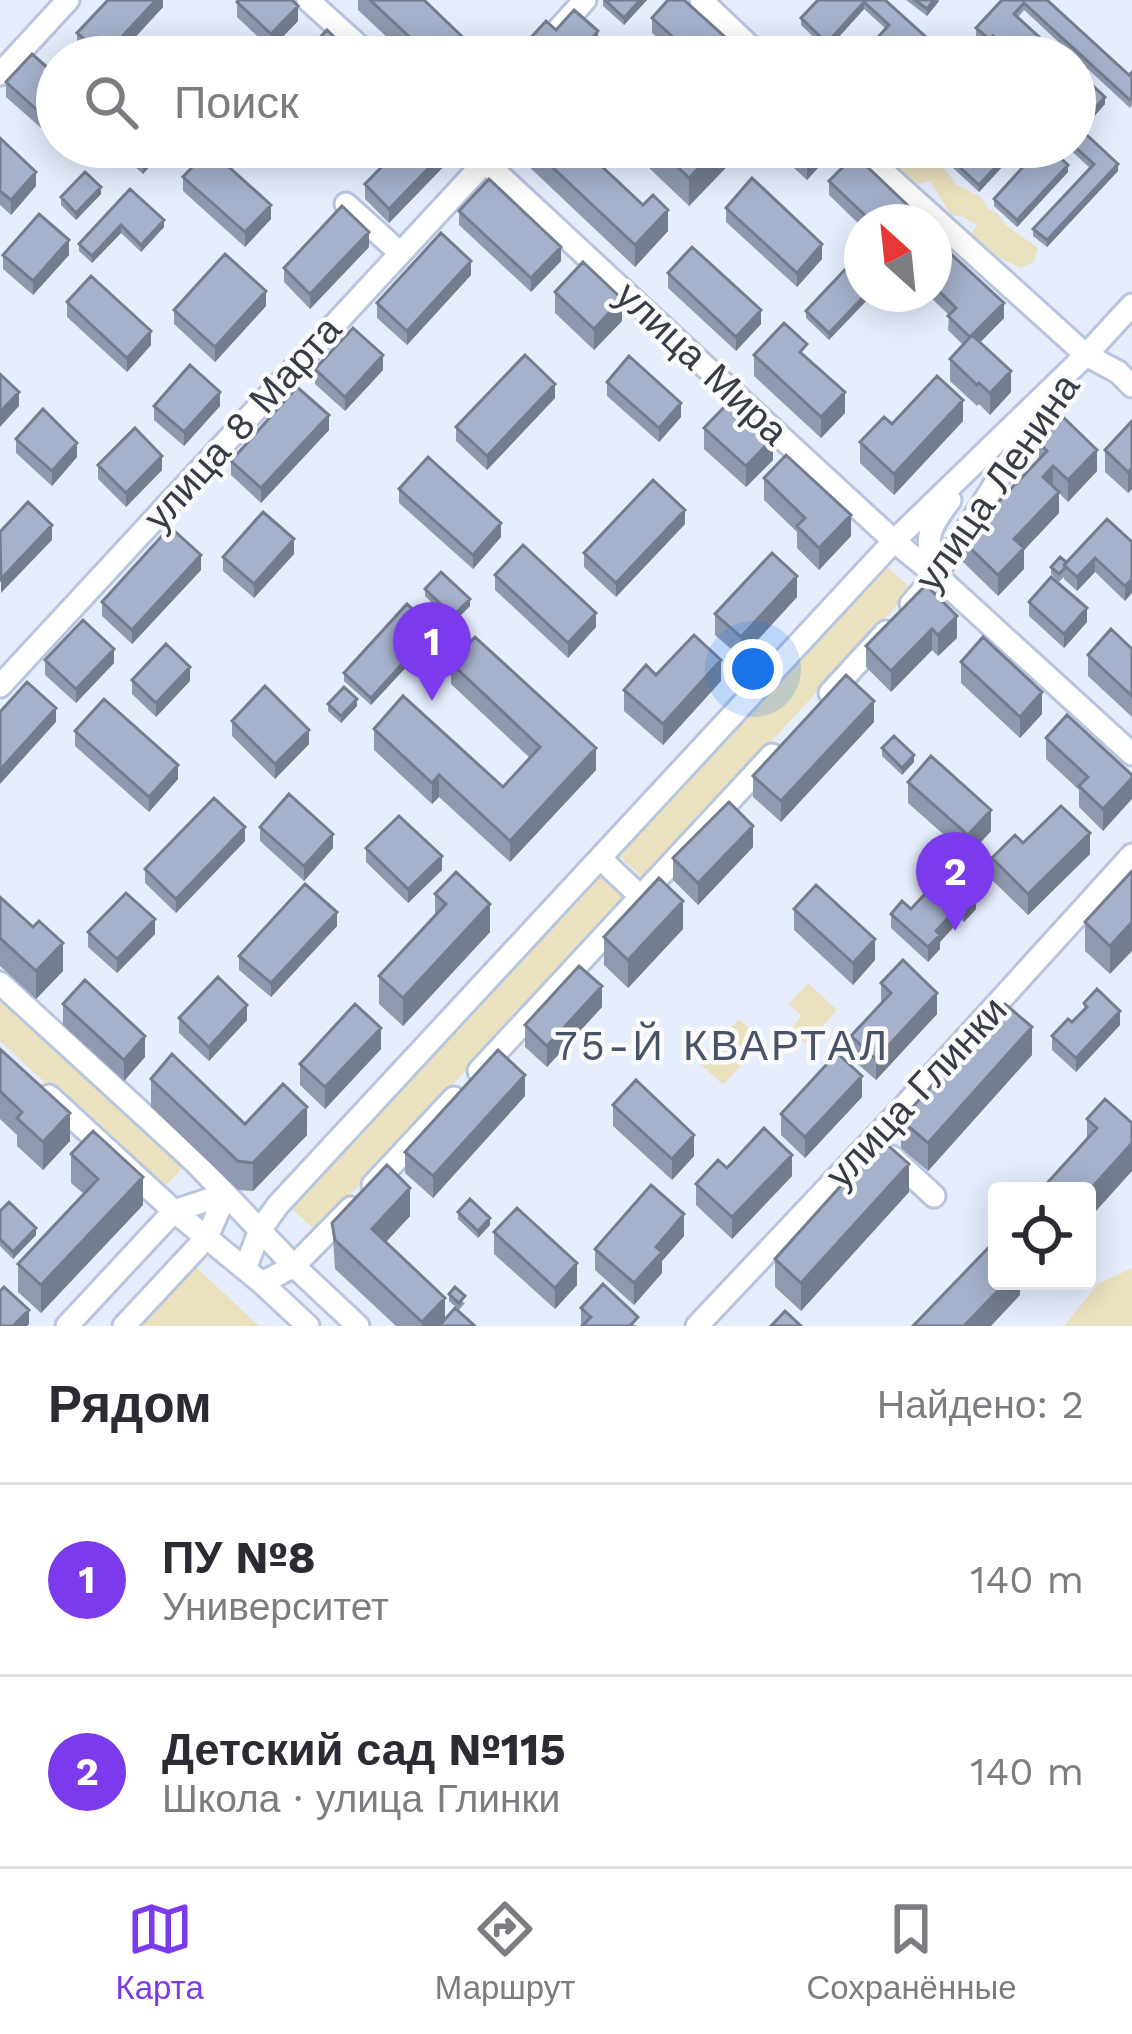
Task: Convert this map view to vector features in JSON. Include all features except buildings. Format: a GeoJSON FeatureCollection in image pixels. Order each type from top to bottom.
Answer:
{"type":"FeatureCollection","features":[{"type":"Feature","properties":{"kind":"street"},"geometry":{"type":"LineString","coordinates":[[0,74],[68,0]]}},
{"type":"Feature","properties":{"kind":"street"},"geometry":{"type":"LineString","coordinates":[[308,0],[347,36]]}},
{"type":"Feature","properties":{"kind":"street"},"geometry":{"type":"LineString","coordinates":[[553,35],[585,0]]}},
{"type":"Feature","properties":{"kind":"street"},"geometry":{"type":"LineString","coordinates":[[701,0],[739,36]]}},
{"type":"Feature","properties":{"kind":"street","name":"улица 8 Марта"},"geometry":{"type":"LineString","coordinates":[[0,686],[399,252],[466,168]]}},
{"type":"Feature","properties":{"kind":"street","name":"улица Мира"},"geometry":{"type":"LineString","coordinates":[[492,168],[894,541],[1132,754]]}},
{"type":"Feature","properties":{"kind":"street"},"geometry":{"type":"LineString","coordinates":[[879,168],[1086,355],[1118,372],[1132,386]]}},
{"type":"Feature","properties":{"kind":"street"},"geometry":{"type":"LineString","coordinates":[[346,204],[399,252]]}},
{"type":"Feature","properties":{"kind":"street","name":"улица Ленина"},"geometry":{"type":"LineString","coordinates":[[253,1276],[260,1230],[271,1212],[894,541],[1132,305]]}},
{"type":"Feature","properties":{"kind":"street","name":"улица Ленина"},"geometry":{"type":"LineString","coordinates":[[819,705],[937,576],[1013,452],[1086,355]]}},
{"type":"Feature","properties":{"kind":"street"},"geometry":{"type":"LineString","coordinates":[[937,576],[927,548],[929,534],[936,518],[990,449]]}},
{"type":"Feature","properties":{"kind":"street"},"geometry":{"type":"LineString","coordinates":[[253,1276],[295,1266],[787,740]]}},
{"type":"Feature","properties":{"kind":"street","name":"улица Глинки"},"geometry":{"type":"LineString","coordinates":[[698,1326],[1132,855]]}},
{"type":"Feature","properties":{"kind":"street"},"geometry":{"type":"LineString","coordinates":[[602,859],[641,897]]}},
{"type":"Feature","properties":{"kind":"street"},"geometry":{"type":"LineString","coordinates":[[0,983],[195,1162],[358,1326]]}},
{"type":"Feature","properties":{"kind":"street"},"geometry":{"type":"LineString","coordinates":[[32,1081],[308,1326]]}},
{"type":"Feature","properties":{"kind":"street"},"geometry":{"type":"LineString","coordinates":[[874,1140],[934,1196]]}},
{"type":"Feature","properties":{"kind":"street"},"geometry":{"type":"LineString","coordinates":[[67,1326],[174,1211],[226,1194]]}},
{"type":"Feature","properties":{"kind":"street"},"geometry":{"type":"LineString","coordinates":[[124,1326],[207,1237],[226,1194]]}},
{"type":"Feature","properties":{"kind":"shaded area"},"geometry":{"type":"Polygon","coordinates":[[[899,168],[944,168],[957,185],[982,198],[988,209],[1038,248],[1034,262],[1021,268],[990,253],[971,234],[977,225],[952,215],[952,204],[944,204],[930,181],[918,184],[899,168]]]}},
{"type":"Feature","properties":{"kind":"shaded area"},"geometry":{"type":"Polygon","coordinates":[[[886,566],[912,589],[644,879],[618,855],[886,566]]]}},
{"type":"Feature","properties":{"kind":"shaded area"},"geometry":{"type":"Polygon","coordinates":[[[600,874],[627,898],[316,1231],[290,1207],[600,874]]]}},
{"type":"Feature","properties":{"kind":"shaded area"},"geometry":{"type":"Polygon","coordinates":[[[808,983],[837,1010],[806,1044],[790,1029],[802,1016],[789,1004],[808,983]]]}},
{"type":"Feature","properties":{"kind":"shaded area"},"geometry":{"type":"Polygon","coordinates":[[[0,995],[185,1165],[162,1190],[0,1041],[0,995]]]}},
{"type":"Feature","properties":{"kind":"shaded area"},"geometry":{"type":"Polygon","coordinates":[[[739,1019],[763,1042],[723,1085],[698,1062],[739,1019]]]}},
{"type":"Feature","properties":{"kind":"shaded area"},"geometry":{"type":"Polygon","coordinates":[[[196,1267],[259,1326],[140,1326],[196,1267]]]}},
{"type":"Feature","properties":{"kind":"shaded area"},"geometry":{"type":"Polygon","coordinates":[[[1132,1268],[1132,1326],[1064,1326],[1096,1290],[1098,1284],[1132,1268]]]}},
{"type":"Feature","properties":{"kind":"place","name":"ПУ №8"},"geometry":{"type":"Point","coordinates":[432,701]}},
{"type":"Feature","properties":{"kind":"place","name":"Детский сад №115"},"geometry":{"type":"Point","coordinates":[955,931]}},
{"type":"Feature","properties":{"kind":"district","name":"75-Й КВАРТАЛ"},"geometry":{"type":"Point","coordinates":[722,1045]}}]}
